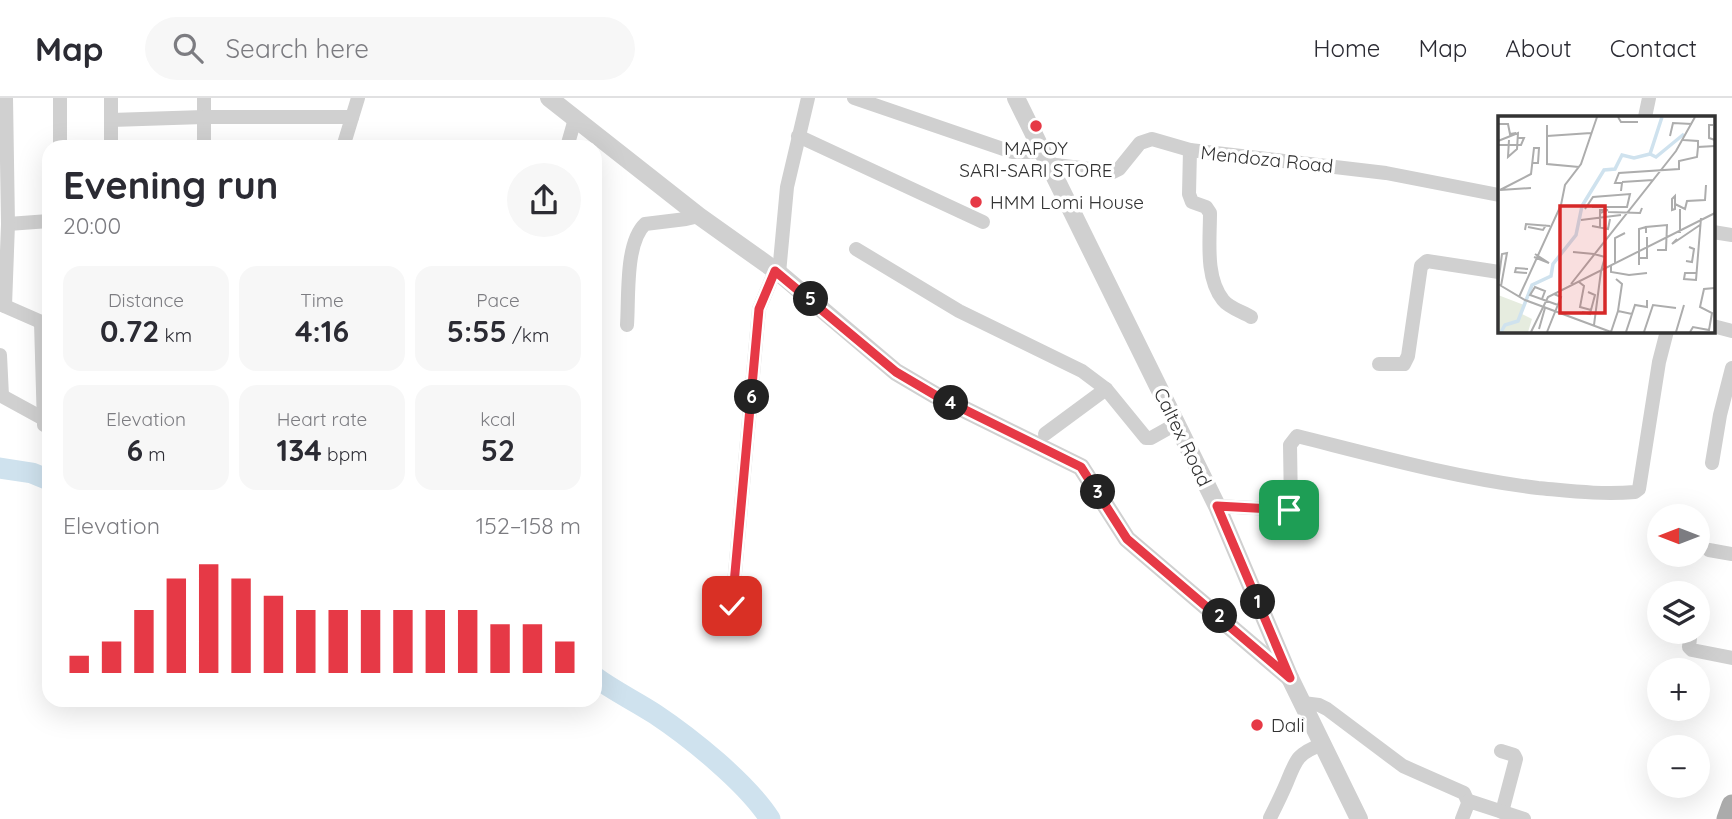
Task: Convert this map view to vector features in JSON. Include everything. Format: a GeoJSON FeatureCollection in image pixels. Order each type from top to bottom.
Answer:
{"type":"FeatureCollection","features":[{"type":"Feature","properties":{"kind":"main road"},"geometry":{"type":"LineString","coordinates":[[1727,819],[1732,804]]}},
{"type":"Feature","properties":{"kind":"street"},"geometry":{"type":"LineString","coordinates":[[6,98],[8,224],[2,305],[42,323]]}},
{"type":"Feature","properties":{"kind":"street"},"geometry":{"type":"LineString","coordinates":[[60,98],[60,140]]}},
{"type":"Feature","properties":{"kind":"street"},"geometry":{"type":"LineString","coordinates":[[111,98],[111,140]]}},
{"type":"Feature","properties":{"kind":"street"},"geometry":{"type":"LineString","coordinates":[[204,98],[204,140]]}},
{"type":"Feature","properties":{"kind":"street"},"geometry":{"type":"LineString","coordinates":[[345,140],[358,98]]}},
{"type":"Feature","properties":{"kind":"street"},"geometry":{"type":"LineString","coordinates":[[549,98],[602,140]]}},
{"type":"Feature","properties":{"kind":"street"},"geometry":{"type":"LineString","coordinates":[[732,606],[759,309],[777,272],[787,187],[808,98]]}},
{"type":"Feature","properties":{"kind":"street"},"geometry":{"type":"LineString","coordinates":[[854,98],[1012,152],[1045,158]]}},
{"type":"Feature","properties":{"kind":"street","name":"Caltex Road"},"geometry":{"type":"LineString","coordinates":[[1016,98],[1217,506],[1290,678],[1359,819]]}},
{"type":"Feature","properties":{"kind":"street"},"geometry":{"type":"LineString","coordinates":[[1645,116],[1650,98]]}},
{"type":"Feature","properties":{"kind":"street"},"geometry":{"type":"LineString","coordinates":[[111,120],[352,117]]}},
{"type":"Feature","properties":{"kind":"street"},"geometry":{"type":"LineString","coordinates":[[569,140],[575,119]]}},
{"type":"Feature","properties":{"kind":"street"},"geometry":{"type":"LineString","coordinates":[[798,136],[984,222]]}},
{"type":"Feature","properties":{"kind":"street","name":"Mendoza Road"},"geometry":{"type":"LineString","coordinates":[[1045,158],[1113,172],[1119,169],[1146,139],[1190,150],[1386,173],[1498,195]]}},
{"type":"Feature","properties":{"kind":"street"},"geometry":{"type":"LineString","coordinates":[[602,140],[699,216],[777,272],[896,372],[935,395],[1081,467],[1127,539],[1290,678]]}},
{"type":"Feature","properties":{"kind":"street"},"geometry":{"type":"LineString","coordinates":[[1190,150],[1189,194],[1192,202],[1206,207],[1210,213],[1214,286],[1225,302],[1251,317]]}},
{"type":"Feature","properties":{"kind":"street"},"geometry":{"type":"LineString","coordinates":[[627,324],[631,254],[635,235],[645,224],[699,216]]}},
{"type":"Feature","properties":{"kind":"street"},"geometry":{"type":"LineString","coordinates":[[8,224],[42,222]]}},
{"type":"Feature","properties":{"kind":"street"},"geometry":{"type":"LineString","coordinates":[[1714,232],[1732,235]]}},
{"type":"Feature","properties":{"kind":"street"},"geometry":{"type":"LineString","coordinates":[[856,249],[959,311],[1083,371],[1106,389],[1146,438],[1177,424]]}},
{"type":"Feature","properties":{"kind":"street"},"geometry":{"type":"LineString","coordinates":[[1379,364],[1404,364],[1408,356],[1421,266],[1425,262],[1498,272]]}},
{"type":"Feature","properties":{"kind":"street"},"geometry":{"type":"LineString","coordinates":[[1714,326],[1732,331]]}},
{"type":"Feature","properties":{"kind":"street"},"geometry":{"type":"LineString","coordinates":[[1217,506],[1289,510],[1290,445],[1297,436],[1440,471],[1503,483],[1578,492],[1635,492],[1639,489],[1659,362],[1667,332]]}},
{"type":"Feature","properties":{"kind":"street"},"geometry":{"type":"LineString","coordinates":[[0,355],[1,396],[42,421]]}},
{"type":"Feature","properties":{"kind":"street"},"geometry":{"type":"LineString","coordinates":[[1712,463],[1732,368]]}},
{"type":"Feature","properties":{"kind":"street"},"geometry":{"type":"LineString","coordinates":[[1045,434],[1106,389]]}},
{"type":"Feature","properties":{"kind":"street"},"geometry":{"type":"LineString","coordinates":[[1710,550],[1732,554]]}},
{"type":"Feature","properties":{"kind":"street"},"geometry":{"type":"LineString","coordinates":[[1689,644],[1692,650],[1732,658]]}},
{"type":"Feature","properties":{"kind":"street"},"geometry":{"type":"LineString","coordinates":[[1303,703],[1327,709],[1404,766],[1464,793],[1468,802],[1462,819]]}},
{"type":"Feature","properties":{"kind":"street"},"geometry":{"type":"LineString","coordinates":[[1270,818],[1298,757],[1323,744]]}},
{"type":"Feature","properties":{"kind":"street"},"geometry":{"type":"LineString","coordinates":[[1500,751],[1514,755],[1516,759],[1502,812]]}},
{"type":"Feature","properties":{"kind":"street"},"geometry":{"type":"LineString","coordinates":[[1468,802],[1524,819]]}},
{"type":"Feature","properties":{"kind":"waterway"},"geometry":{"type":"LineString","coordinates":[[0,468],[42,477]]}},
{"type":"Feature","properties":{"kind":"waterway"},"geometry":{"type":"LineString","coordinates":[[602,682],[655,714],[701,748],[733,776],[770,819]]}},
{"type":"Feature","properties":{"kind":"place","name":"MAPOY SARI-SARI STORE"},"geometry":{"type":"Point","coordinates":[1036,126]}},
{"type":"Feature","properties":{"kind":"place","name":"HMM Lomi House"},"geometry":{"type":"Point","coordinates":[976,202]}},
{"type":"Feature","properties":{"kind":"place","name":"Dali"},"geometry":{"type":"Point","coordinates":[1257,725]}},
{"type":"Feature","properties":{"kind":"route"},"geometry":{"type":"LineString","coordinates":[[732,606],[759,309],[775,271],[896,372],[935,395],[1081,467],[1127,539],[1290,678],[1217,506],[1289,510]]}}]}
